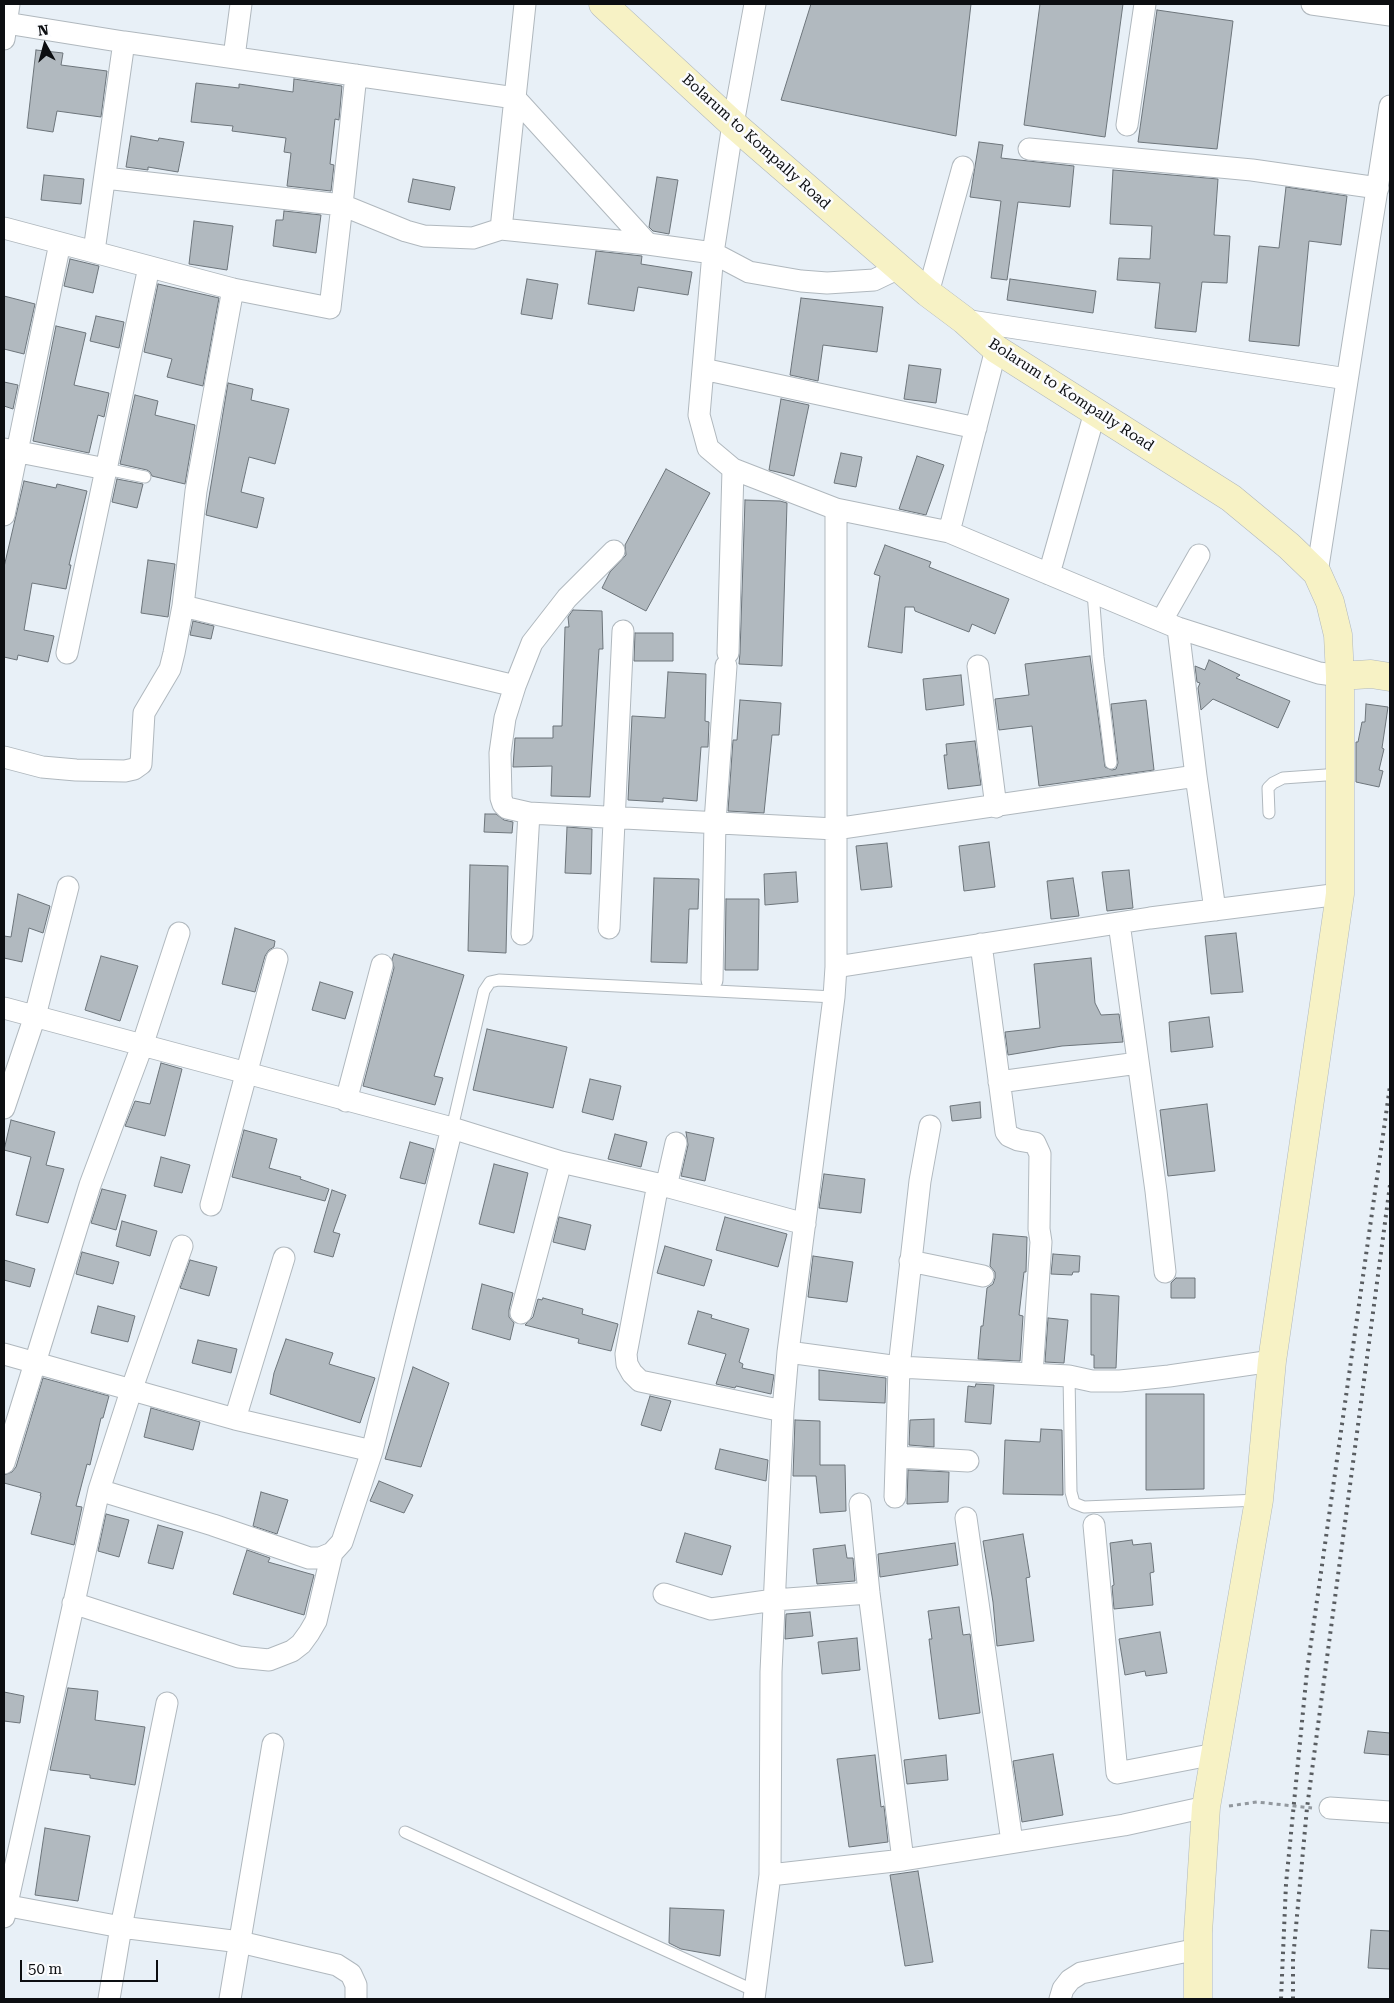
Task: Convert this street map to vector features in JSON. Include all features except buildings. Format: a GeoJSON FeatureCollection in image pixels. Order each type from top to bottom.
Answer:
{"type":"FeatureCollection","features":[{"type":"Feature","properties":{"kind":"street"},"geometry":{"type":"LineString","coordinates":[[234,57],[241,4]]}},
{"type":"Feature","properties":{"kind":"street"},"geometry":{"type":"LineString","coordinates":[[501,229],[525,4]]}},
{"type":"Feature","properties":{"kind":"street","name":"Bolarum to Kompally Road"},"geometry":{"type":"LineString","coordinates":[[603,4],[733,124],[928,293],[964,320],[996,349],[1231,498],[1289,546],[1317,573],[1330,602],[1338,635],[1340,676],[1340,894],[1272,1361],[1259,1500],[1206,1807],[1198,1949],[1198,1999]]}},
{"type":"Feature","properties":{"kind":"street"},"geometry":{"type":"LineString","coordinates":[[755,4],[733,124],[713,254],[700,415],[708,448],[733,469],[836,509],[949,532],[1170,624],[1319,673],[1340,676],[1371,674],[1390,677]]}},
{"type":"Feature","properties":{"kind":"street"},"geometry":{"type":"LineString","coordinates":[[1128,125],[1145,4]]}},
{"type":"Feature","properties":{"kind":"street"},"geometry":{"type":"LineString","coordinates":[[1312,4],[1390,15]]}},
{"type":"Feature","properties":{"kind":"street"},"geometry":{"type":"LineString","coordinates":[[6,22],[124,42],[515,98],[648,244]]}},
{"type":"Feature","properties":{"kind":"street"},"geometry":{"type":"LineString","coordinates":[[94,251],[124,42]]}},
{"type":"Feature","properties":{"kind":"street"},"geometry":{"type":"LineString","coordinates":[[4,228],[233,290],[330,308],[356,75]]}},
{"type":"Feature","properties":{"kind":"street"},"geometry":{"type":"LineString","coordinates":[[1317,573],[1390,106]]}},
{"type":"Feature","properties":{"kind":"street"},"geometry":{"type":"LineString","coordinates":[[1029,149],[1252,170],[1378,188]]}},
{"type":"Feature","properties":{"kind":"street"},"geometry":{"type":"LineString","coordinates":[[928,293],[963,168]]}},
{"type":"Feature","properties":{"kind":"street"},"geometry":{"type":"LineString","coordinates":[[105,178],[342,205],[406,232],[424,236],[473,238],[501,229],[648,244],[713,254],[749,272],[801,281],[828,283],[874,280],[900,268]]}},
{"type":"Feature","properties":{"kind":"street"},"geometry":{"type":"LineString","coordinates":[[4,514],[10,450],[60,243]]}},
{"type":"Feature","properties":{"kind":"street"},"geometry":{"type":"LineString","coordinates":[[67,653],[150,267]]}},
{"type":"Feature","properties":{"kind":"street"},"geometry":{"type":"LineString","coordinates":[[4,757],[42,767],[76,770],[125,771],[134,769],[141,764],[144,713],[170,669],[184,606],[196,491],[233,290]]}},
{"type":"Feature","properties":{"kind":"street"},"geometry":{"type":"LineString","coordinates":[[964,320],[1347,379]]}},
{"type":"Feature","properties":{"kind":"street"},"geometry":{"type":"LineString","coordinates":[[949,532],[996,349]]}},
{"type":"Feature","properties":{"kind":"street"},"geometry":{"type":"LineString","coordinates":[[703,369],[976,428]]}},
{"type":"Feature","properties":{"kind":"street"},"geometry":{"type":"LineString","coordinates":[[1049,574],[1095,412]]}},
{"type":"Feature","properties":{"kind":"street"},"geometry":{"type":"LineString","coordinates":[[10,450],[106,470]]}},
{"type":"Feature","properties":{"kind":"street"},"geometry":{"type":"LineString","coordinates":[[712,980],[715,822],[727,659],[733,469]]}},
{"type":"Feature","properties":{"kind":"street"},"geometry":{"type":"LineString","coordinates":[[754,1995],[770,1875],[771,1672],[783,1411],[788,1352],[834,997],[836,967],[836,509]]}},
{"type":"Feature","properties":{"kind":"street"},"geometry":{"type":"LineString","coordinates":[[614,551],[567,598],[532,644],[515,686],[505,718],[500,753],[501,798],[507,808],[529,813],[835,829],[996,807],[1196,776]]}},
{"type":"Feature","properties":{"kind":"street"},"geometry":{"type":"LineString","coordinates":[[1199,555],[1170,624],[1196,776],[1215,910]]}},
{"type":"Feature","properties":{"kind":"street"},"geometry":{"type":"LineString","coordinates":[[184,606],[515,686]]}},
{"type":"Feature","properties":{"kind":"street"},"geometry":{"type":"LineString","coordinates":[[609,928],[622,631]]}},
{"type":"Feature","properties":{"kind":"street"},"geometry":{"type":"LineString","coordinates":[[978,666],[996,807]]}},
{"type":"Feature","properties":{"kind":"street"},"geometry":{"type":"LineString","coordinates":[[522,934],[529,813]]}},
{"type":"Feature","properties":{"kind":"street"},"geometry":{"type":"LineString","coordinates":[[4,1108],[35,1016],[68,887]]}},
{"type":"Feature","properties":{"kind":"street"},"geometry":{"type":"LineString","coordinates":[[836,967],[1118,923],[1340,894]]}},
{"type":"Feature","properties":{"kind":"street"},"geometry":{"type":"LineString","coordinates":[[1118,923],[1165,1272]]}},
{"type":"Feature","properties":{"kind":"street"},"geometry":{"type":"LineString","coordinates":[[4,1463],[90,1185],[142,1046],[179,932]]}},
{"type":"Feature","properties":{"kind":"street"},"geometry":{"type":"LineString","coordinates":[[981,944],[1006,1132],[1009,1136],[1018,1140],[1035,1143],[1040,1154],[1039,1229],[1041,1242],[1032,1374]]}},
{"type":"Feature","properties":{"kind":"street"},"geometry":{"type":"LineString","coordinates":[[211,1205],[277,959]]}},
{"type":"Feature","properties":{"kind":"street"},"geometry":{"type":"LineString","coordinates":[[346,1101],[382,965]]}},
{"type":"Feature","properties":{"kind":"street"},"geometry":{"type":"LineString","coordinates":[[4,1008],[452,1128],[561,1162],[662,1186],[805,1224]]}},
{"type":"Feature","properties":{"kind":"street"},"geometry":{"type":"LineString","coordinates":[[999,1082],[1138,1063]]}},
{"type":"Feature","properties":{"kind":"street"},"geometry":{"type":"LineString","coordinates":[[896,1497],[899,1367],[920,1181],[930,1126]]}},
{"type":"Feature","properties":{"kind":"street"},"geometry":{"type":"LineString","coordinates":[[99,1490],[213,1525],[309,1558],[320,1558],[332,1553],[342,1542],[372,1452],[452,1128]]}},
{"type":"Feature","properties":{"kind":"street"},"geometry":{"type":"LineString","coordinates":[[676,1143],[662,1186],[626,1354],[627,1364],[632,1373],[640,1380],[783,1411]]}},
{"type":"Feature","properties":{"kind":"street"},"geometry":{"type":"LineString","coordinates":[[521,1313],[561,1162]]}},
{"type":"Feature","properties":{"kind":"street"},"geometry":{"type":"LineString","coordinates":[[182,1246],[131,1391],[99,1490],[4,1909],[121,1927],[240,1942],[338,1965],[351,1974],[356,1985],[356,1999]]}},
{"type":"Feature","properties":{"kind":"street"},"geometry":{"type":"LineString","coordinates":[[235,1419],[284,1258]]}},
{"type":"Feature","properties":{"kind":"street"},"geometry":{"type":"LineString","coordinates":[[910,1261],[983,1276]]}},
{"type":"Feature","properties":{"kind":"street"},"geometry":{"type":"LineString","coordinates":[[788,1352],[899,1367],[1069,1376],[1092,1381],[1120,1381],[1169,1376],[1272,1361]]}},
{"type":"Feature","properties":{"kind":"street"},"geometry":{"type":"LineString","coordinates":[[4,1354],[235,1419],[372,1452]]}},
{"type":"Feature","properties":{"kind":"street"},"geometry":{"type":"LineString","coordinates":[[897,1457],[968,1462]]}},
{"type":"Feature","properties":{"kind":"street"},"geometry":{"type":"LineString","coordinates":[[860,1504],[869,1593],[903,1860]]}},
{"type":"Feature","properties":{"kind":"street"},"geometry":{"type":"LineString","coordinates":[[966,1518],[1012,1842]]}},
{"type":"Feature","properties":{"kind":"street"},"geometry":{"type":"LineString","coordinates":[[1094,1525],[1116,1773],[1215,1754]]}},
{"type":"Feature","properties":{"kind":"street"},"geometry":{"type":"LineString","coordinates":[[73,1603],[239,1657],[269,1660],[292,1651],[301,1644],[309,1633],[316,1621],[332,1553]]}},
{"type":"Feature","properties":{"kind":"street"},"geometry":{"type":"LineString","coordinates":[[664,1594],[711,1609],[774,1600],[869,1593]]}},
{"type":"Feature","properties":{"kind":"street"},"geometry":{"type":"LineString","coordinates":[[109,1999],[121,1927],[167,1703]]}},
{"type":"Feature","properties":{"kind":"street"},"geometry":{"type":"LineString","coordinates":[[230,1999],[273,1744]]}},
{"type":"Feature","properties":{"kind":"street"},"geometry":{"type":"LineString","coordinates":[[770,1875],[903,1860],[1124,1825],[1206,1807]]}},
{"type":"Feature","properties":{"kind":"street"},"geometry":{"type":"LineString","coordinates":[[1330,1808],[1390,1812]]}},
{"type":"Feature","properties":{"kind":"street"},"geometry":{"type":"LineString","coordinates":[[1060,1999],[1063,1990],[1070,1980],[1082,1973],[1198,1949]]}},
{"type":"Feature","properties":{"kind":"lane"},"geometry":{"type":"LineString","coordinates":[[106,470],[145,477]]}},
{"type":"Feature","properties":{"kind":"lane"},"geometry":{"type":"LineString","coordinates":[[1093,592],[1098,657],[1111,763]]}},
{"type":"Feature","properties":{"kind":"lane"},"geometry":{"type":"LineString","coordinates":[[1269,813],[1268,788],[1273,783],[1283,778],[1340,774]]}},
{"type":"Feature","properties":{"kind":"lane"},"geometry":{"type":"LineString","coordinates":[[452,1128],[484,991],[490,982],[499,980],[834,997]]}},
{"type":"Feature","properties":{"kind":"lane"},"geometry":{"type":"LineString","coordinates":[[1069,1376],[1071,1492],[1074,1503],[1084,1507],[1259,1500]]}},
{"type":"Feature","properties":{"kind":"lane"},"geometry":{"type":"LineString","coordinates":[[404,1832],[754,1995]]}},
{"type":"Feature","properties":{"kind":"path"},"geometry":{"type":"LineString","coordinates":[[1206,1807],[1257,1802],[1293,1807],[1330,1808]]}},
{"type":"Feature","properties":{"kind":"railway"},"geometry":{"type":"LineString","coordinates":[[1281,1999],[1286,1884],[1307,1671],[1390,1086]]}},
{"type":"Feature","properties":{"kind":"railway"},"geometry":{"type":"LineString","coordinates":[[1293,1999],[1293,1959],[1307,1808],[1390,1185]]}}]}
